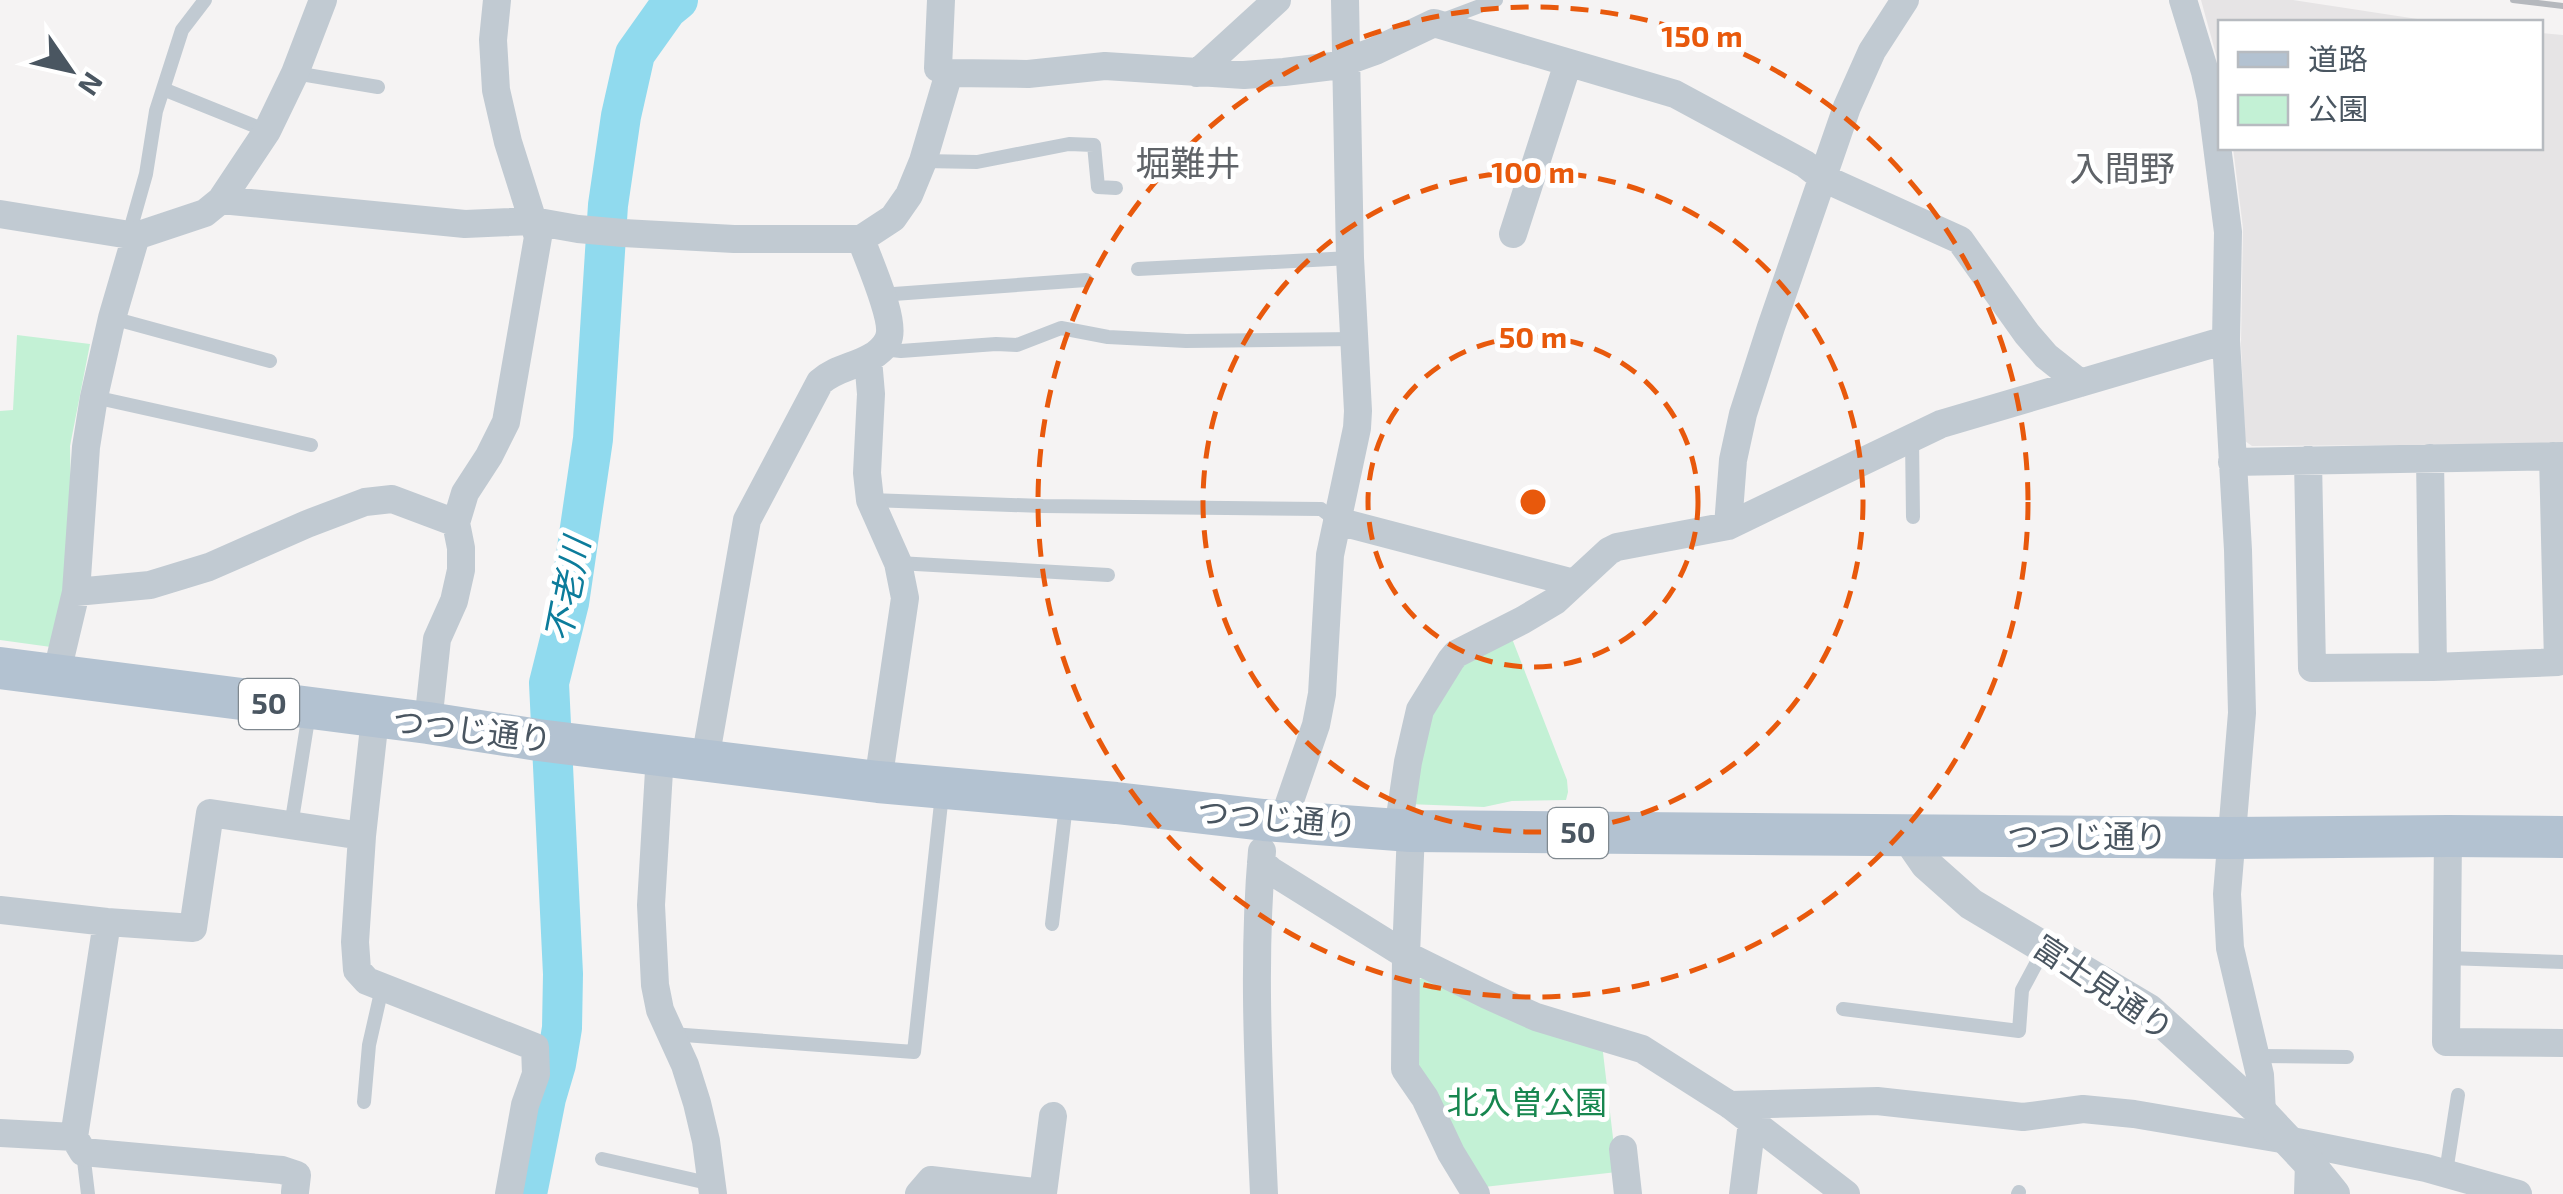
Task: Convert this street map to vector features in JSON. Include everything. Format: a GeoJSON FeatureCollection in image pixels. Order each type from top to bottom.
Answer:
{"type":"FeatureCollection","features":[{"type":"Feature","properties":{"kind":"main road","name":"つつじ通り"},"geometry":{"type":"LineString","coordinates":[[0,668],[878,782],[1405,830],[2230,838],[2563,837]]}},
{"type":"Feature","properties":{"kind":"street"},"geometry":{"type":"LineString","coordinates":[[0,214],[132,235],[205,214],[221,200],[267,130],[323,0]]}},
{"type":"Feature","properties":{"kind":"street"},"geometry":{"type":"LineString","coordinates":[[428,724],[437,639],[454,601],[462,570],[456,524],[465,493],[506,422],[538,238],[496,90],[497,0]]}},
{"type":"Feature","properties":{"kind":"street"},"geometry":{"type":"LineString","coordinates":[[940,0],[938,68],[950,73],[1028,74],[1105,66],[1244,75],[1284,72],[1333,66],[1375,52],[1434,23],[1675,94],[1824,178],[1960,240],[2027,334],[2080,384]]}},
{"type":"Feature","properties":{"kind":"street"},"geometry":{"type":"LineString","coordinates":[[1197,73],[1277,0]]}},
{"type":"Feature","properties":{"kind":"street"},"geometry":{"type":"LineString","coordinates":[[1264,1194],[1257,974],[1261,862],[1274,820],[1316,725],[1322,694],[1330,554],[1358,412],[1350,258],[1345,0]]}},
{"type":"Feature","properties":{"kind":"street"},"geometry":{"type":"LineString","coordinates":[[1728,526],[1733,460],[1770,327],[1847,107],[1872,50],[1905,0]]}},
{"type":"Feature","properties":{"kind":"street"},"geometry":{"type":"LineString","coordinates":[[2183,0],[2205,72],[2218,147]]}},
{"type":"Feature","properties":{"kind":"street"},"geometry":{"type":"LineString","coordinates":[[1513,234],[1568,63]]}},
{"type":"Feature","properties":{"kind":"street"},"geometry":{"type":"LineString","coordinates":[[221,200],[465,224],[533,220],[623,233],[862,240],[898,212],[909,195],[950,73]]}},
{"type":"Feature","properties":{"kind":"street"},"geometry":{"type":"LineString","coordinates":[[2218,150],[2228,232],[2226,340],[2242,713],[2227,894],[2230,948],[2260,1075],[2262,1112]]}},
{"type":"Feature","properties":{"kind":"street"},"geometry":{"type":"LineString","coordinates":[[56,676],[76,592],[86,447],[94,397],[132,235]]}},
{"type":"Feature","properties":{"kind":"street"},"geometry":{"type":"LineString","coordinates":[[705,760],[746,520],[820,382],[831,372],[875,354],[889,340],[890,330],[862,240]]}},
{"type":"Feature","properties":{"kind":"street"},"geometry":{"type":"LineString","coordinates":[[1476,1194],[1425,1098],[1405,1069],[1408,762],[1420,710],[1456,654],[1555,601],[1618,546],[1728,526],[1940,424],[2226,340]]}},
{"type":"Feature","properties":{"kind":"street"},"geometry":{"type":"LineString","coordinates":[[875,354],[866,473],[870,500],[898,563],[905,598],[878,782]]}},
{"type":"Feature","properties":{"kind":"street"},"geometry":{"type":"LineString","coordinates":[[2232,462],[2308,460],[2558,456],[2558,662],[2312,668],[2308,460]]}},
{"type":"Feature","properties":{"kind":"street"},"geometry":{"type":"LineString","coordinates":[[2430,458],[2433,667]]}},
{"type":"Feature","properties":{"kind":"street"},"geometry":{"type":"LineString","coordinates":[[76,592],[150,585],[209,568],[364,502],[392,499],[456,524]]}},
{"type":"Feature","properties":{"kind":"street"},"geometry":{"type":"LineString","coordinates":[[1337,521],[1574,583]]}},
{"type":"Feature","properties":{"kind":"street"},"geometry":{"type":"LineString","coordinates":[[375,718],[362,836],[355,942],[358,970],[382,988],[535,1047],[536,1074],[525,1105],[509,1194]]}},
{"type":"Feature","properties":{"kind":"street"},"geometry":{"type":"LineString","coordinates":[[660,754],[651,905],[653,959],[660,1010],[697,1103],[712,1189]]}},
{"type":"Feature","properties":{"kind":"street"},"geometry":{"type":"LineString","coordinates":[[0,910],[193,928],[210,813],[362,836]]}},
{"type":"Feature","properties":{"kind":"street","name":"富士見通り"},"geometry":{"type":"LineString","coordinates":[[1906,836],[1926,864],[1970,904],[2149,1010],[2262,1112],[2302,1166],[2334,1194]]}},
{"type":"Feature","properties":{"kind":"street"},"geometry":{"type":"LineString","coordinates":[[2448,836],[2446,1042],[2563,1043]]}},
{"type":"Feature","properties":{"kind":"street"},"geometry":{"type":"LineString","coordinates":[[1261,862],[1406,955],[1536,1017],[1642,1049],[1741,1113],[1841,1192]]}},
{"type":"Feature","properties":{"kind":"street"},"geometry":{"type":"LineString","coordinates":[[79,1145],[108,922]]}},
{"type":"Feature","properties":{"kind":"street"},"geometry":{"type":"LineString","coordinates":[[1741,1113],[1876,1101],[2023,1117],[2083,1110],[2134,1114],[2302,1166],[2446,1172],[2518,1194]]}},
{"type":"Feature","properties":{"kind":"street"},"geometry":{"type":"LineString","coordinates":[[1741,1113],[1743,1194]]}},
{"type":"Feature","properties":{"kind":"street"},"geometry":{"type":"LineString","coordinates":[[919,1194],[931,1180],[1043,1193],[1053,1116]]}},
{"type":"Feature","properties":{"kind":"street"},"geometry":{"type":"LineString","coordinates":[[0,1133],[282,1170],[297,1175],[295,1192]]}},
{"type":"Feature","properties":{"kind":"street"},"geometry":{"type":"LineString","coordinates":[[1624,1149],[1628,1194]]}},
{"type":"Feature","properties":{"kind":"lane"},"geometry":{"type":"LineString","coordinates":[[132,235],[163,89],[182,30],[205,0]]}},
{"type":"Feature","properties":{"kind":"lane"},"geometry":{"type":"LineString","coordinates":[[1434,23],[1496,0]]}},
{"type":"Feature","properties":{"kind":"lane"},"geometry":{"type":"LineString","coordinates":[[295,72],[378,87]]}},
{"type":"Feature","properties":{"kind":"lane"},"geometry":{"type":"LineString","coordinates":[[163,89],[267,130]]}},
{"type":"Feature","properties":{"kind":"lane"},"geometry":{"type":"LineString","coordinates":[[923,161],[976,162],[1069,144],[1094,145],[1098,187],[1116,188]]}},
{"type":"Feature","properties":{"kind":"lane"},"geometry":{"type":"LineString","coordinates":[[1138,270],[1350,258]]}},
{"type":"Feature","properties":{"kind":"lane"},"geometry":{"type":"LineString","coordinates":[[880,294],[1086,280]]}},
{"type":"Feature","properties":{"kind":"lane"},"geometry":{"type":"LineString","coordinates":[[112,318],[270,361]]}},
{"type":"Feature","properties":{"kind":"lane"},"geometry":{"type":"LineString","coordinates":[[875,354],[1017,345],[1061,328],[1108,337],[1186,340],[1355,339]]}},
{"type":"Feature","properties":{"kind":"lane"},"geometry":{"type":"LineString","coordinates":[[94,397],[311,445]]}},
{"type":"Feature","properties":{"kind":"lane"},"geometry":{"type":"LineString","coordinates":[[1912,439],[1913,517]]}},
{"type":"Feature","properties":{"kind":"lane"},"geometry":{"type":"LineString","coordinates":[[870,500],[1321,509],[1337,521]]}},
{"type":"Feature","properties":{"kind":"lane"},"geometry":{"type":"LineString","coordinates":[[898,563],[1108,575]]}},
{"type":"Feature","properties":{"kind":"lane"},"geometry":{"type":"LineString","coordinates":[[291,826],[309,710]]}},
{"type":"Feature","properties":{"kind":"lane"},"geometry":{"type":"LineString","coordinates":[[672,1034],[914,1052],[943,788]]}},
{"type":"Feature","properties":{"kind":"lane"},"geometry":{"type":"LineString","coordinates":[[1052,924],[1067,799]]}},
{"type":"Feature","properties":{"kind":"lane"},"geometry":{"type":"LineString","coordinates":[[1843,1010],[2019,1031],[2022,990],[2045,947]]}},
{"type":"Feature","properties":{"kind":"lane"},"geometry":{"type":"LineString","coordinates":[[2447,958],[2563,962]]}},
{"type":"Feature","properties":{"kind":"lane"},"geometry":{"type":"LineString","coordinates":[[364,1102],[369,1045],[382,988]]}},
{"type":"Feature","properties":{"kind":"lane"},"geometry":{"type":"LineString","coordinates":[[2255,1056],[2347,1057]]}},
{"type":"Feature","properties":{"kind":"lane"},"geometry":{"type":"LineString","coordinates":[[2446,1172],[2458,1094]]}},
{"type":"Feature","properties":{"kind":"lane"},"geometry":{"type":"LineString","coordinates":[[79,1145],[88,1194]]}},
{"type":"Feature","properties":{"kind":"lane"},"geometry":{"type":"LineString","coordinates":[[602,1159],[712,1189]]}},
{"type":"Feature","properties":{"kind":"shaded area"},"geometry":{"type":"Polygon","coordinates":[[[2201,0],[2293,0],[2424,20],[2218,20],[2218,62],[2201,0]]]}},
{"type":"Feature","properties":{"kind":"shaded area"},"geometry":{"type":"Polygon","coordinates":[[[2543,33],[2563,35],[2563,444],[2252,446],[2245,441],[2241,344],[2243,228],[2233,150],[2543,150],[2543,33]]]}},
{"type":"Feature","properties":{"kind":"green space"},"geometry":{"type":"Polygon","coordinates":[[[17,335],[90,344],[70,446],[71,510],[62,598],[51,647],[0,640],[0,411],[13,410],[17,335]]]}},
{"type":"Feature","properties":{"kind":"green space"},"geometry":{"type":"Polygon","coordinates":[[[1511,636],[1567,780],[1566,800],[1512,801],[1484,807],[1408,804],[1415,757],[1448,671],[1511,636]]]}},
{"type":"Feature","properties":{"kind":"green space","name":"北入曽公園"},"geometry":{"type":"Polygon","coordinates":[[[1426,976],[1602,1044],[1617,1172],[1484,1187],[1417,1074],[1418,980],[1426,976]]]}},
{"type":"Feature","properties":{"kind":"waterway","name":"不老川"},"geometry":{"type":"LineString","coordinates":[[527,1194],[562,1028],[563,974],[549,683],[569,603],[593,439],[608,205],[635,54],[678,0]]}},
{"type":"Feature","properties":{"kind":"railway"},"geometry":{"type":"LineString","coordinates":[[2513,0],[2563,6]]}},
{"type":"Feature","properties":{"kind":"district","name":"堀難井"},"geometry":{"type":"Point","coordinates":[1188,164]}},
{"type":"Feature","properties":{"kind":"district","name":"入間野"},"geometry":{"type":"Point","coordinates":[2122,169]}}]}
